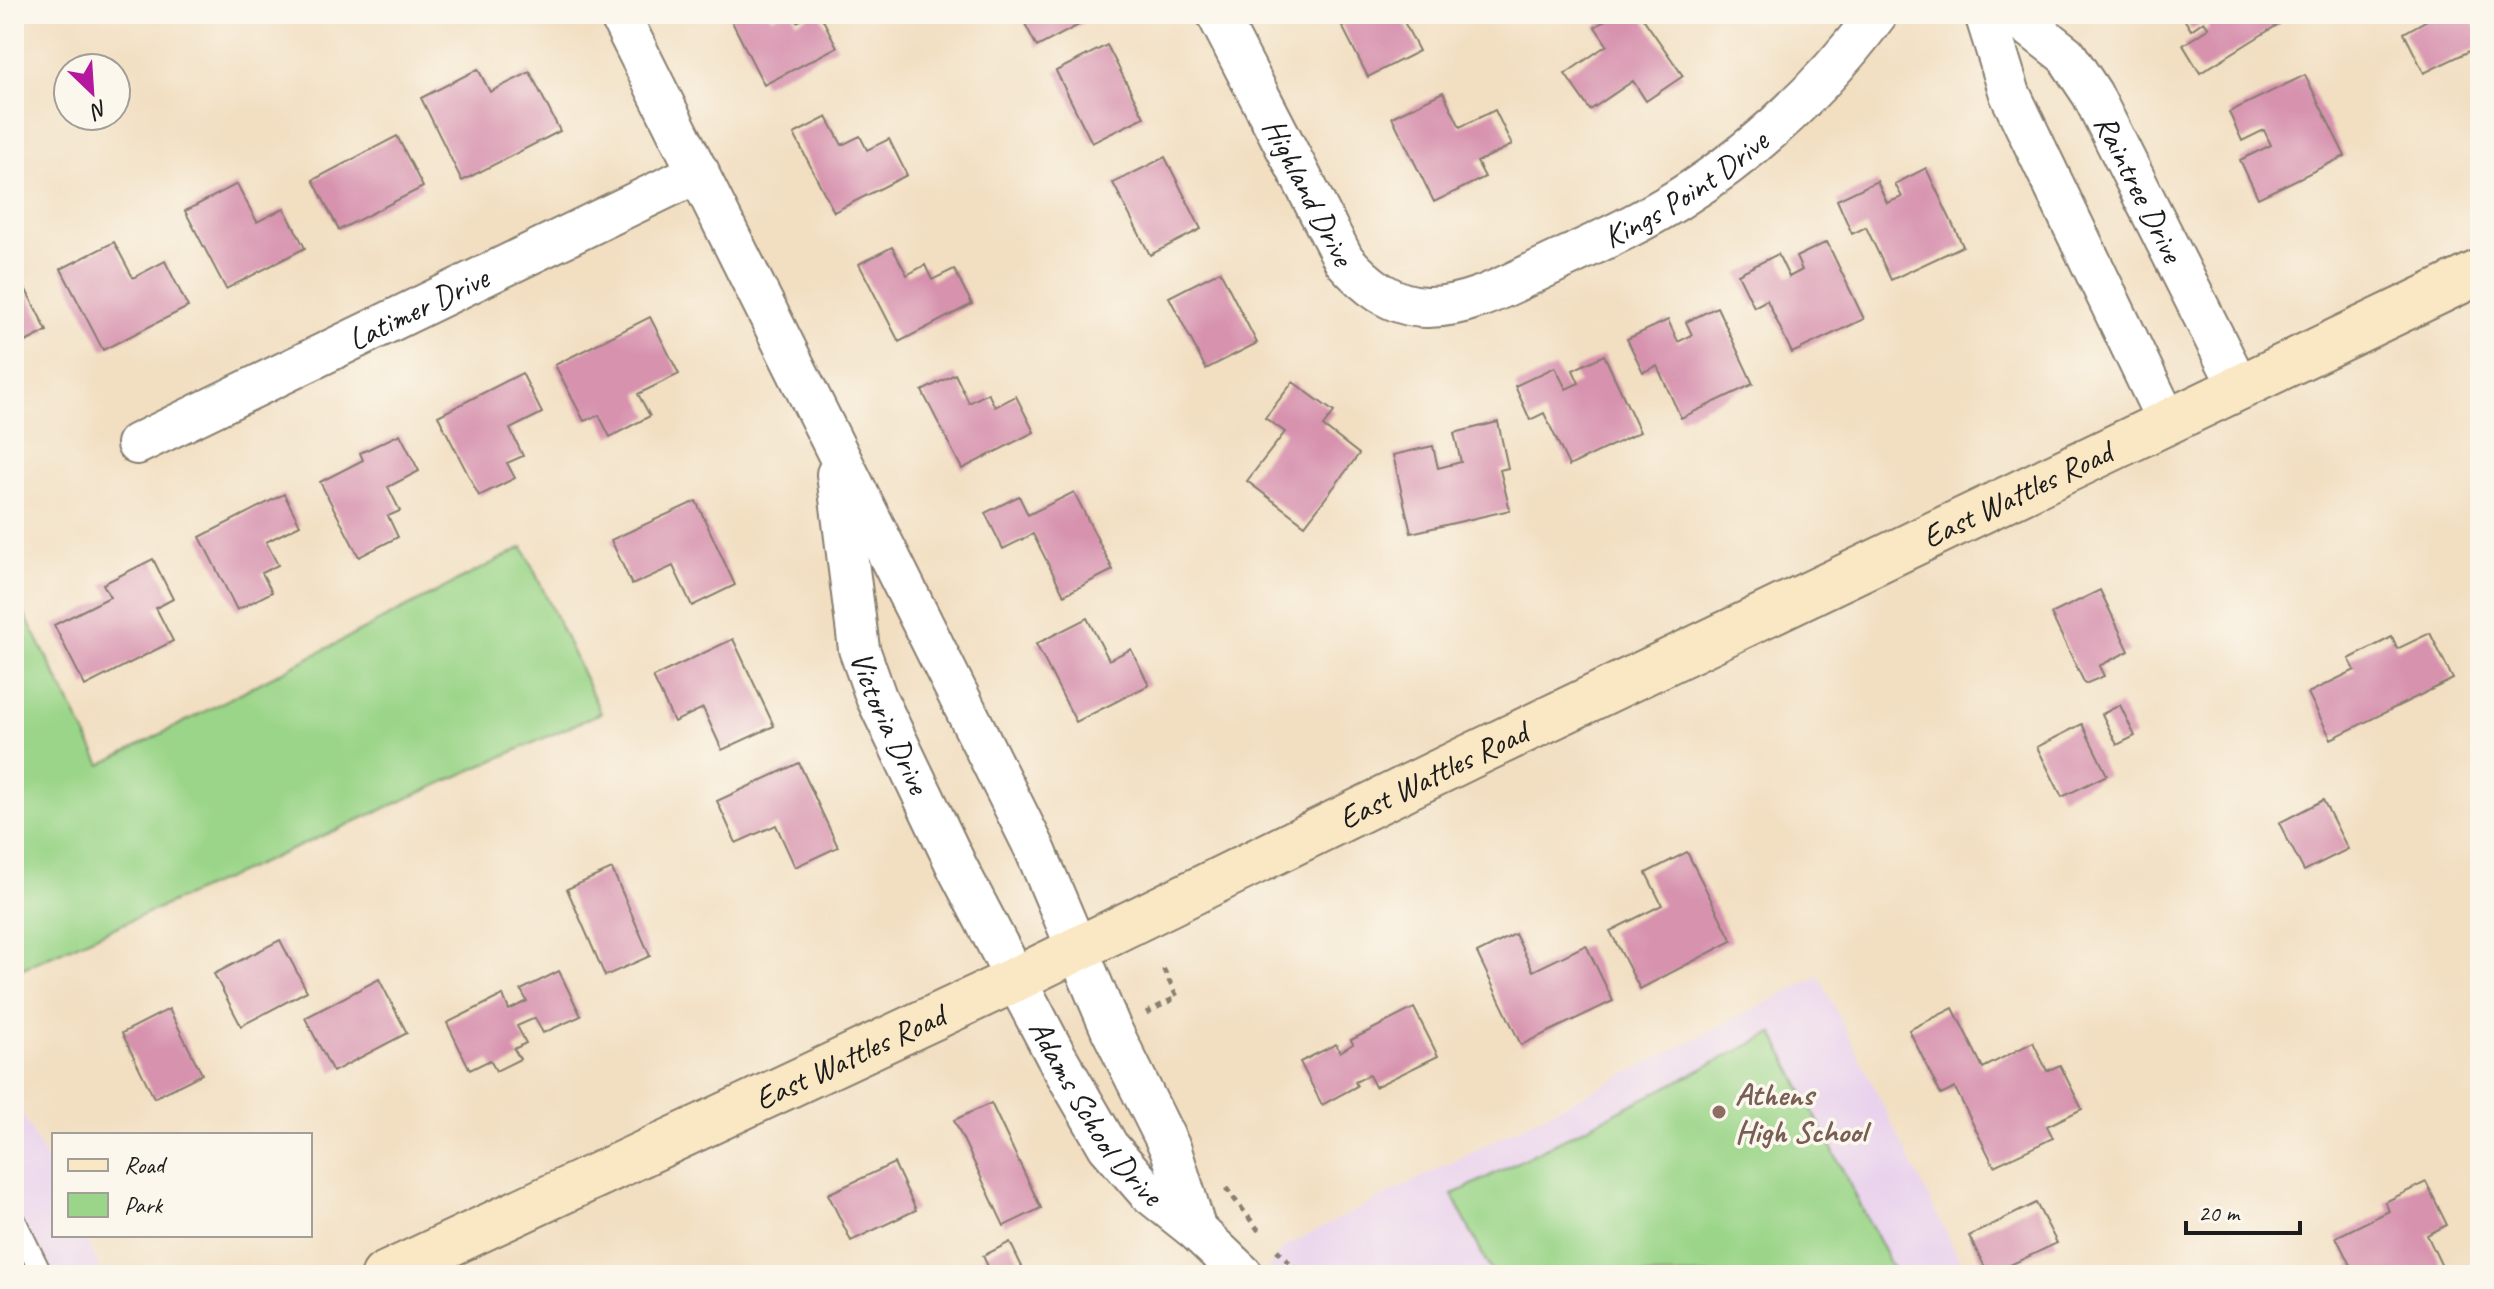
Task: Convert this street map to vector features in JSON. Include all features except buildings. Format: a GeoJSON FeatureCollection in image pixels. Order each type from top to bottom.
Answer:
{"type":"FeatureCollection","features":[{"type":"Feature","properties":{"kind":"main road","name":"East Wattles Road"},"geometry":{"type":"LineString","coordinates":[[384,1275],[1016,979],[1484,750],[2480,272]]}},
{"type":"Feature","properties":{"kind":"street","name":"Victoria Drive"},"geometry":{"type":"LineString","coordinates":[[619,14],[1034,847],[1077,948]]}},
{"type":"Feature","properties":{"kind":"street","name":"Highland Drive"},"geometry":{"type":"LineString","coordinates":[[1217,14],[1344,260],[1361,280],[1383,295],[1424,307],[1450,305]]}},
{"type":"Feature","properties":{"kind":"street","name":"Kings Point Drive"},"geometry":{"type":"LineString","coordinates":[[1450,305],[1506,286],[1677,200],[1769,131],[1813,91],[1877,14]]}},
{"type":"Feature","properties":{"kind":"street"},"geometry":{"type":"LineString","coordinates":[[1985,14],[2010,94],[2168,423]]}},
{"type":"Feature","properties":{"kind":"street","name":"Raintree Drive"},"geometry":{"type":"LineString","coordinates":[[2005,14],[2029,26],[2066,55],[2092,94],[2240,389]]}},
{"type":"Feature","properties":{"kind":"street","name":"Latimer Drive"},"geometry":{"type":"LineString","coordinates":[[137,444],[699,172]]}},
{"type":"Feature","properties":{"kind":"street","name":"Victoria Drive"},"geometry":{"type":"LineString","coordinates":[[833,442],[859,649],[876,697],[910,769],[1016,979]]}},
{"type":"Feature","properties":{"kind":"street","name":"Adams School Drive"},"geometry":{"type":"LineString","coordinates":[[1077,948],[1111,1029],[1171,1150],[1196,1230]]}},
{"type":"Feature","properties":{"kind":"street","name":"Adams School Drive"},"geometry":{"type":"LineString","coordinates":[[1016,979],[1108,1146],[1147,1191],[1196,1230],[1243,1275]]}},
{"type":"Feature","properties":{"kind":"lane"},"geometry":{"type":"LineString","coordinates":[[14,1218],[42,1275]]}},
{"type":"Feature","properties":{"kind":"path"},"geometry":{"type":"LineString","coordinates":[[1141,1016],[1177,997],[1162,966]]}},
{"type":"Feature","properties":{"kind":"shaded area","name":"Athens High School"},"geometry":{"type":"Polygon","coordinates":[[[1819,976],[1967,1275],[1263,1275],[1284,1247],[1819,976]]]}},
{"type":"Feature","properties":{"kind":"shaded area"},"geometry":{"type":"Polygon","coordinates":[[[14,1096],[52,1172],[52,1237],[84,1237],[103,1275],[14,1275],[14,1096]]]}},
{"type":"Feature","properties":{"kind":"green space"},"geometry":{"type":"Polygon","coordinates":[[[523,547],[601,713],[14,972],[14,593],[101,765],[523,547]]]}},
{"type":"Feature","properties":{"kind":"green space"},"geometry":{"type":"Polygon","coordinates":[[[1773,1033],[1896,1275],[1493,1275],[1452,1195],[1773,1033]]]}},
{"type":"Feature","properties":{"kind":"place","name":"Athens High School"},"geometry":{"type":"Point","coordinates":[1719,1112]}}]}
